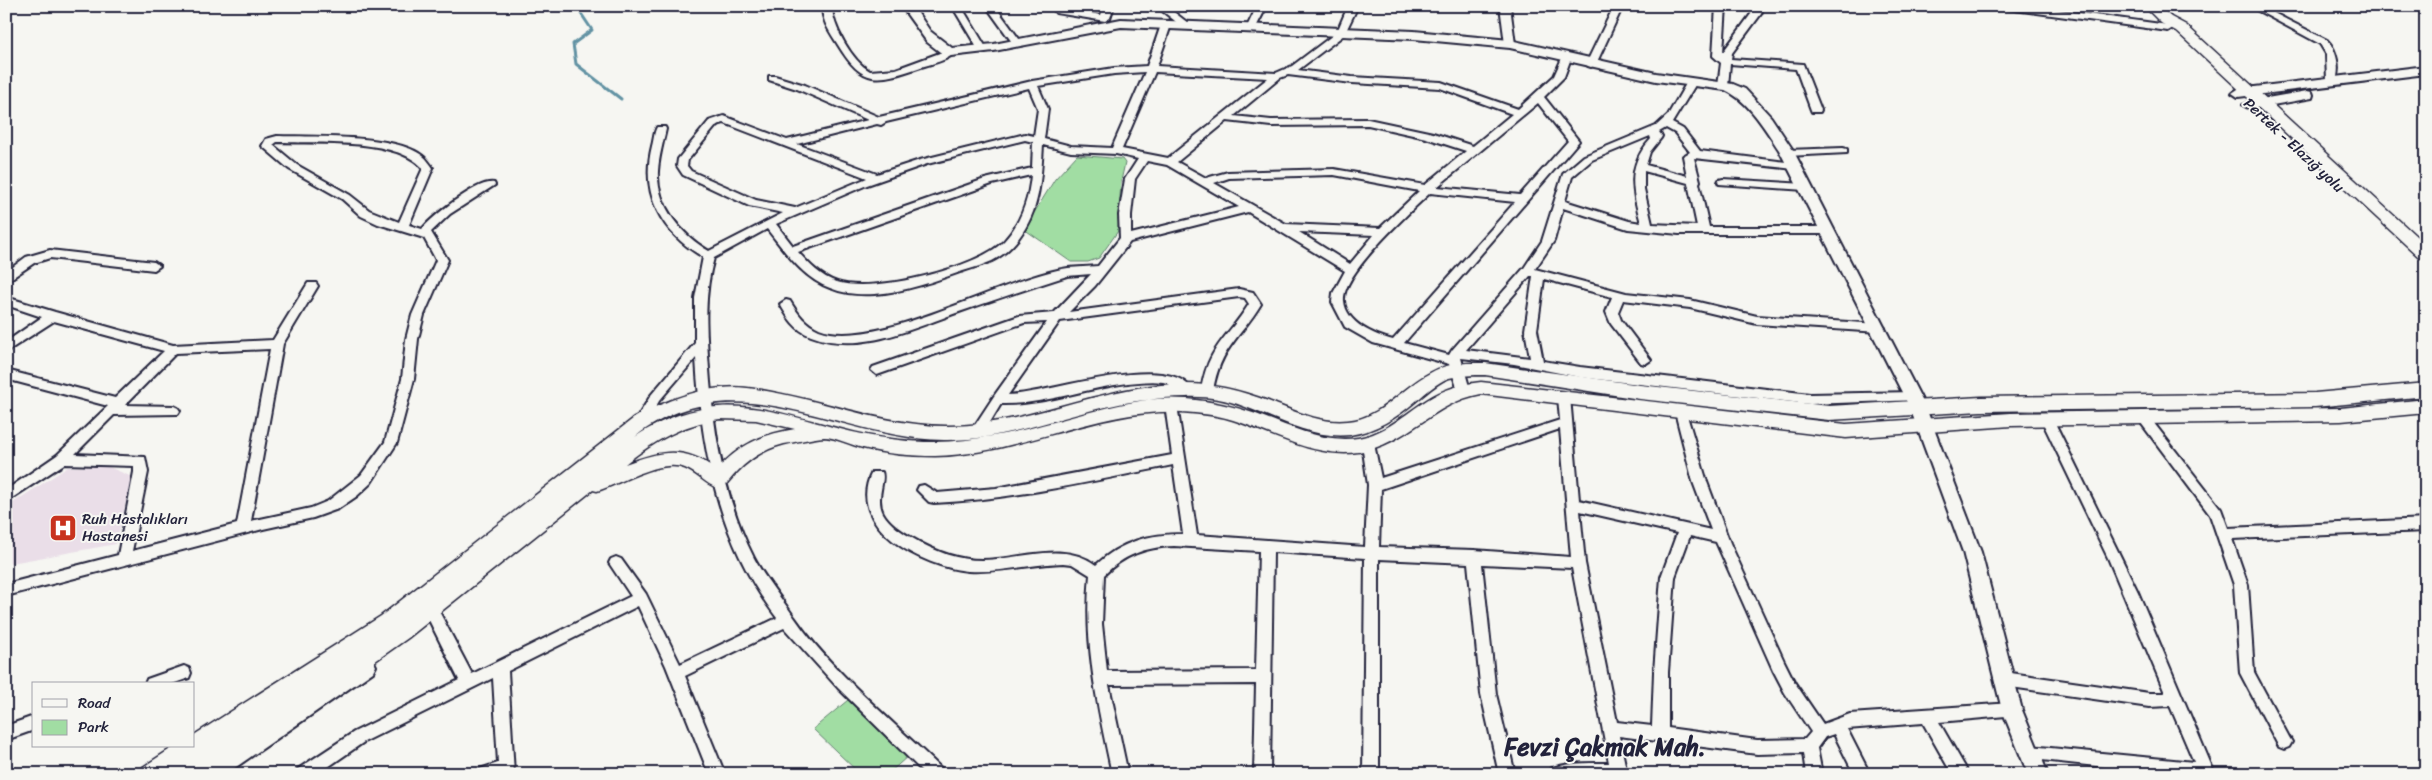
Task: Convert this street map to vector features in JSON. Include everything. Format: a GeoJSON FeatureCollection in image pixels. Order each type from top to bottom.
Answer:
{"type":"FeatureCollection","features":[{"type":"Feature","properties":{"kind":"main road","name":"Pertek - Elazığ yolu"},"geometry":{"type":"LineString","coordinates":[[2150,6],[2167,24],[2426,254]]}},
{"type":"Feature","properties":{"kind":"main road","name":"Pertek - Elazığ yolu"},"geometry":{"type":"LineString","coordinates":[[2251,98],[2426,268]]}},
{"type":"Feature","properties":{"kind":"main road"},"geometry":{"type":"LineString","coordinates":[[181,774],[364,658],[653,434],[690,418],[705,405],[737,393],[755,394],[866,424],[905,430],[947,433],[978,431],[1141,392],[1186,390],[1230,395],[1320,426],[1349,428],[1373,422],[1385,416],[1456,361],[1485,369],[1640,392],[1802,412],[1856,413],[1916,402],[1981,404],[2315,400],[2426,389]]}},
{"type":"Feature","properties":{"kind":"main road"},"geometry":{"type":"LineString","coordinates":[[195,746],[354,646],[429,607],[640,423],[676,404],[705,405],[826,430],[886,446],[915,449],[962,448],[1010,441],[1119,410],[1171,405],[1201,407],[1237,414],[1316,443],[1335,446],[1368,444],[1399,430],[1438,399],[1464,390],[1494,388],[1833,430],[1887,431],[1967,422],[2142,416],[2359,415],[2426,406]]}},
{"type":"Feature","properties":{"kind":"main road"},"geometry":{"type":"LineString","coordinates":[[578,492],[657,461],[674,459],[692,462],[718,481],[734,462],[750,449],[786,438],[826,430]]}},
{"type":"Feature","properties":{"kind":"main road"},"geometry":{"type":"LineString","coordinates":[[151,774],[192,748]]}},
{"type":"Feature","properties":{"kind":"street"},"geometry":{"type":"LineString","coordinates":[[827,6],[826,19],[854,63],[867,73],[883,74],[925,64],[951,52],[1018,43],[1107,21]]}},
{"type":"Feature","properties":{"kind":"street"},"geometry":{"type":"LineString","coordinates":[[906,6],[916,21],[942,49],[951,52]]}},
{"type":"Feature","properties":{"kind":"street"},"geometry":{"type":"LineString","coordinates":[[956,6],[982,49]]}},
{"type":"Feature","properties":{"kind":"street"},"geometry":{"type":"LineString","coordinates":[[990,6],[1018,43]]}},
{"type":"Feature","properties":{"kind":"street"},"geometry":{"type":"LineString","coordinates":[[1055,6],[1059,11],[1107,21],[1414,35],[1510,44],[1591,64],[1656,77],[1723,86],[1740,92],[1766,120],[1787,153],[1916,402],[1972,552],[2012,710],[2038,774]]}},
{"type":"Feature","properties":{"kind":"street"},"geometry":{"type":"LineString","coordinates":[[1107,21],[1109,6]]}},
{"type":"Feature","properties":{"kind":"street"},"geometry":{"type":"LineString","coordinates":[[1160,6],[1187,26]]}},
{"type":"Feature","properties":{"kind":"street"},"geometry":{"type":"LineString","coordinates":[[1251,29],[1262,6]]}},
{"type":"Feature","properties":{"kind":"street"},"geometry":{"type":"LineString","coordinates":[[1170,162],[1277,76],[1289,72],[1341,33],[1354,6]]}},
{"type":"Feature","properties":{"kind":"street"},"geometry":{"type":"LineString","coordinates":[[1505,6],[1510,44]]}},
{"type":"Feature","properties":{"kind":"street"},"geometry":{"type":"LineString","coordinates":[[1591,64],[1619,6]]}},
{"type":"Feature","properties":{"kind":"street"},"geometry":{"type":"LineString","coordinates":[[1721,6],[1716,53],[1724,61],[1800,66],[1816,110]]}},
{"type":"Feature","properties":{"kind":"street"},"geometry":{"type":"LineString","coordinates":[[1723,86],[1724,61],[1727,53],[1756,14],[1759,6]]}},
{"type":"Feature","properties":{"kind":"street"},"geometry":{"type":"LineString","coordinates":[[2007,6],[2167,24]]}},
{"type":"Feature","properties":{"kind":"street"},"geometry":{"type":"LineString","coordinates":[[2253,6],[2268,16],[2318,37],[2328,46],[2331,57],[2332,81]]}},
{"type":"Feature","properties":{"kind":"street"},"geometry":{"type":"LineString","coordinates":[[1116,151],[1151,69],[1166,25]]}},
{"type":"Feature","properties":{"kind":"street"},"geometry":{"type":"LineString","coordinates":[[1566,58],[1559,77],[1519,113],[1427,189],[1383,232],[1351,270],[1339,293],[1338,302],[1348,324],[1377,340],[1456,361],[1537,364],[1590,374],[1810,399],[1916,402]]}},
{"type":"Feature","properties":{"kind":"street"},"geometry":{"type":"LineString","coordinates":[[786,143],[881,122],[1032,84],[1114,71],[1151,69],[1277,76]]}},
{"type":"Feature","properties":{"kind":"street"},"geometry":{"type":"LineString","coordinates":[[2251,98],[2332,81],[2426,70]]}},
{"type":"Feature","properties":{"kind":"street"},"geometry":{"type":"LineString","coordinates":[[1289,72],[1352,80],[1441,85],[1488,100],[1519,113]]}},
{"type":"Feature","properties":{"kind":"street"},"geometry":{"type":"LineString","coordinates":[[772,78],[801,87],[881,122]]}},
{"type":"Feature","properties":{"kind":"street"},"geometry":{"type":"LineString","coordinates":[[2251,98],[2426,79]]}},
{"type":"Feature","properties":{"kind":"street"},"geometry":{"type":"LineString","coordinates":[[1456,361],[1534,273],[1548,241],[1567,176],[1588,158],[1665,123],[1672,117],[1692,82]]}},
{"type":"Feature","properties":{"kind":"street"},"geometry":{"type":"LineString","coordinates":[[769,223],[790,252],[825,282],[853,290],[887,289],[987,259],[1008,247],[1016,238],[1033,194],[1037,170],[1038,140],[1044,113],[1040,98],[1032,84]]}},
{"type":"Feature","properties":{"kind":"street"},"geometry":{"type":"LineString","coordinates":[[1395,345],[1574,141],[1539,96]]}},
{"type":"Feature","properties":{"kind":"street"},"geometry":{"type":"LineString","coordinates":[[1225,118],[1271,123],[1368,122],[1429,135],[1473,150]]}},
{"type":"Feature","properties":{"kind":"street"},"geometry":{"type":"LineString","coordinates":[[796,212],[743,199],[687,173],[682,166],[685,155],[714,122],[727,120],[877,178]]}},
{"type":"Feature","properties":{"kind":"street"},"geometry":{"type":"LineString","coordinates":[[1665,123],[1679,131],[1697,154]]}},
{"type":"Feature","properties":{"kind":"street"},"geometry":{"type":"LineString","coordinates":[[661,129],[654,162],[653,182],[662,208],[670,227],[687,244],[709,256]]}},
{"type":"Feature","properties":{"kind":"street"},"geometry":{"type":"LineString","coordinates":[[1647,226],[1637,187],[1640,167],[1646,149],[1657,136],[1651,131]]}},
{"type":"Feature","properties":{"kind":"street"},"geometry":{"type":"LineString","coordinates":[[936,774],[810,648],[762,585],[726,507],[718,481],[705,405],[702,343],[702,274],[709,256],[769,223],[877,178],[924,162],[1026,137],[1071,149],[1116,151],[1170,162],[1284,228],[1351,270]]}},
{"type":"Feature","properties":{"kind":"street"},"geometry":{"type":"LineString","coordinates":[[6,590],[243,528],[313,513],[333,504],[362,484],[391,443],[408,379],[412,339],[418,316],[440,270],[442,260],[428,235],[382,221],[365,213],[346,197],[293,167],[267,146],[270,141],[277,139],[389,145],[416,155],[426,161],[428,168],[424,181],[411,200],[403,226]]}},
{"type":"Feature","properties":{"kind":"street"},"geometry":{"type":"LineString","coordinates":[[1787,153],[1843,151]]}},
{"type":"Feature","properties":{"kind":"street"},"geometry":{"type":"LineString","coordinates":[[1704,230],[1695,181],[1688,156],[1697,154],[1794,166]]}},
{"type":"Feature","properties":{"kind":"street"},"geometry":{"type":"LineString","coordinates":[[1126,239],[1125,215],[1130,179],[1144,157]]}},
{"type":"Feature","properties":{"kind":"street"},"geometry":{"type":"LineString","coordinates":[[1640,167],[1695,181]]}},
{"type":"Feature","properties":{"kind":"street"},"geometry":{"type":"LineString","coordinates":[[790,252],[989,181],[1037,170]]}},
{"type":"Feature","properties":{"kind":"street"},"geometry":{"type":"LineString","coordinates":[[1205,182],[1228,176],[1313,171],[1355,174],[1427,189],[1524,199]]}},
{"type":"Feature","properties":{"kind":"street"},"geometry":{"type":"LineString","coordinates":[[1723,182],[1806,187]]}},
{"type":"Feature","properties":{"kind":"street"},"geometry":{"type":"LineString","coordinates":[[424,234],[433,221],[448,209],[490,185]]}},
{"type":"Feature","properties":{"kind":"street"},"geometry":{"type":"LineString","coordinates":[[1559,203],[1628,225],[1704,230],[1828,231]]}},
{"type":"Feature","properties":{"kind":"street"},"geometry":{"type":"LineString","coordinates":[[978,431],[998,399],[1055,319],[1101,270],[1126,239],[1249,208]]}},
{"type":"Feature","properties":{"kind":"street"},"geometry":{"type":"LineString","coordinates":[[1284,228],[1383,232]]}},
{"type":"Feature","properties":{"kind":"street"},"geometry":{"type":"LineString","coordinates":[[6,278],[30,260],[50,254],[154,266]]}},
{"type":"Feature","properties":{"kind":"street"},"geometry":{"type":"LineString","coordinates":[[786,304],[797,322],[816,333],[835,337],[856,338],[882,334],[1068,272],[1101,270]]}},
{"type":"Feature","properties":{"kind":"street"},"geometry":{"type":"LineString","coordinates":[[1534,273],[1619,295],[1690,304],[1730,312],[1757,320],[1879,328]]}},
{"type":"Feature","properties":{"kind":"street"},"geometry":{"type":"LineString","coordinates":[[1534,273],[1531,330],[1537,364]]}},
{"type":"Feature","properties":{"kind":"street"},"geometry":{"type":"LineString","coordinates":[[243,528],[277,344],[312,286]]}},
{"type":"Feature","properties":{"kind":"street"},"geometry":{"type":"LineString","coordinates":[[877,370],[1023,319],[1055,319],[1238,293],[1249,295],[1255,304],[1217,353],[1211,366],[1207,391]]}},
{"type":"Feature","properties":{"kind":"street"},"geometry":{"type":"LineString","coordinates":[[1619,295],[1612,312],[1615,321],[1645,360]]}},
{"type":"Feature","properties":{"kind":"street"},"geometry":{"type":"LineString","coordinates":[[6,301],[52,316],[173,348],[277,344]]}},
{"type":"Feature","properties":{"kind":"street"},"geometry":{"type":"LineString","coordinates":[[6,348],[52,316]]}},
{"type":"Feature","properties":{"kind":"street"},"geometry":{"type":"LineString","coordinates":[[640,423],[655,398],[702,343]]}},
{"type":"Feature","properties":{"kind":"street"},"geometry":{"type":"LineString","coordinates":[[6,497],[62,459],[173,348]]}},
{"type":"Feature","properties":{"kind":"street"},"geometry":{"type":"LineString","coordinates":[[1456,361],[1464,390]]}},
{"type":"Feature","properties":{"kind":"street"},"geometry":{"type":"LineString","coordinates":[[6,374],[115,407],[174,411]]}},
{"type":"Feature","properties":{"kind":"street"},"geometry":{"type":"LineString","coordinates":[[998,399],[1030,398],[1100,383],[1155,377],[1176,380],[1186,390]]}},
{"type":"Feature","properties":{"kind":"street"},"geometry":{"type":"LineString","coordinates":[[1556,774],[1577,770],[1619,772],[1578,563],[1564,397]]}},
{"type":"Feature","properties":{"kind":"street"},"geometry":{"type":"LineString","coordinates":[[1171,405],[1190,541]]}},
{"type":"Feature","properties":{"kind":"street"},"geometry":{"type":"LineString","coordinates":[[1681,412],[1700,482],[1721,538],[1778,666],[1790,688],[1820,732]]}},
{"type":"Feature","properties":{"kind":"street"},"geometry":{"type":"LineString","coordinates":[[2142,416],[2216,513],[2241,585],[2247,672],[2284,742]]}},
{"type":"Feature","properties":{"kind":"street"},"geometry":{"type":"LineString","coordinates":[[2030,753],[2206,772],[2148,629],[2100,522],[2048,419]]}},
{"type":"Feature","properties":{"kind":"street"},"geometry":{"type":"LineString","coordinates":[[1376,485],[1565,423]]}},
{"type":"Feature","properties":{"kind":"street"},"geometry":{"type":"LineString","coordinates":[[1368,444],[1374,465],[1376,485],[1372,553],[1371,774]]}},
{"type":"Feature","properties":{"kind":"street"},"geometry":{"type":"LineString","coordinates":[[62,459],[140,461],[141,472],[124,558]]}},
{"type":"Feature","properties":{"kind":"street"},"geometry":{"type":"LineString","coordinates":[[924,490],[934,498],[964,497],[1034,488],[1180,459]]}},
{"type":"Feature","properties":{"kind":"street"},"geometry":{"type":"LineString","coordinates":[[877,476],[872,492],[872,502],[879,520],[913,548],[927,555],[974,566],[992,566],[1064,557],[1086,564],[1097,573]]}},
{"type":"Feature","properties":{"kind":"street"},"geometry":{"type":"LineString","coordinates":[[1573,504],[1721,538]]}},
{"type":"Feature","properties":{"kind":"street"},"geometry":{"type":"LineString","coordinates":[[2223,534],[2426,525]]}},
{"type":"Feature","properties":{"kind":"street"},"geometry":{"type":"LineString","coordinates":[[1660,734],[1660,672],[1668,577],[1685,530]]}},
{"type":"Feature","properties":{"kind":"street"},"geometry":{"type":"LineString","coordinates":[[1120,774],[1100,678],[1093,622],[1097,573],[1115,557],[1142,544],[1156,541],[1190,541],[1266,547],[1474,556],[1578,563]]}},
{"type":"Feature","properties":{"kind":"street"},"geometry":{"type":"LineString","coordinates":[[1262,774],[1266,547]]}},
{"type":"Feature","properties":{"kind":"street"},"geometry":{"type":"LineString","coordinates":[[1474,556],[1488,690],[1507,774]]}},
{"type":"Feature","properties":{"kind":"street"},"geometry":{"type":"LineString","coordinates":[[616,562],[641,598],[676,672],[717,774]]}},
{"type":"Feature","properties":{"kind":"street"},"geometry":{"type":"LineString","coordinates":[[304,774],[321,768],[359,737],[641,598]]}},
{"type":"Feature","properties":{"kind":"street"},"geometry":{"type":"LineString","coordinates":[[209,774],[378,658],[429,607],[468,682]]}},
{"type":"Feature","properties":{"kind":"street"},"geometry":{"type":"LineString","coordinates":[[676,672],[788,619]]}},
{"type":"Feature","properties":{"kind":"street"},"geometry":{"type":"LineString","coordinates":[[486,774],[506,770],[500,666]]}},
{"type":"Feature","properties":{"kind":"street"},"geometry":{"type":"LineString","coordinates":[[158,682],[184,673]]}},
{"type":"Feature","properties":{"kind":"street"},"geometry":{"type":"LineString","coordinates":[[1100,678],[1264,677]]}},
{"type":"Feature","properties":{"kind":"street"},"geometry":{"type":"LineString","coordinates":[[2004,679],[2149,700],[2175,699]]}},
{"type":"Feature","properties":{"kind":"street"},"geometry":{"type":"LineString","coordinates":[[1814,774],[1809,746],[1820,732],[1850,721],[2012,710]]}},
{"type":"Feature","properties":{"kind":"street"},"geometry":{"type":"LineString","coordinates":[[1927,715],[1961,774]]}},
{"type":"Feature","properties":{"kind":"street"},"geometry":{"type":"LineString","coordinates":[[6,732],[32,724]]}},
{"type":"Feature","properties":{"kind":"street"},"geometry":{"type":"LineString","coordinates":[[1837,726],[1862,774]]}},
{"type":"Feature","properties":{"kind":"street"},"geometry":{"type":"LineString","coordinates":[[1610,728],[1757,746],[1809,746]]}},
{"type":"Feature","properties":{"kind":"shaded area","name":"Ruh Hastalıkları Hastanesi"},"geometry":{"type":"Polygon","coordinates":[[[107,466],[132,477],[116,544],[6,564],[8,506],[68,467],[107,466]]]}},
{"type":"Feature","properties":{"kind":"green space"},"geometry":{"type":"Polygon","coordinates":[[[1077,155],[1122,159],[1125,163],[1121,181],[1118,231],[1099,258],[1088,262],[1071,262],[1024,229],[1055,179],[1077,155]]]}},
{"type":"Feature","properties":{"kind":"green space"},"geometry":{"type":"Polygon","coordinates":[[[848,700],[908,756],[888,774],[860,774],[813,729],[848,700]]]}},
{"type":"Feature","properties":{"kind":"waterway"},"geometry":{"type":"LineString","coordinates":[[576,6],[592,30],[573,44],[576,64],[621,99]]}},
{"type":"Feature","properties":{"kind":"place","name":"Ruh Hastalıkları Hastanesi"},"geometry":{"type":"Point","coordinates":[63,528]}},
{"type":"Feature","properties":{"kind":"district","name":"Fevzi Çakmak Mah."},"geometry":{"type":"Point","coordinates":[1605,747]}}]}
